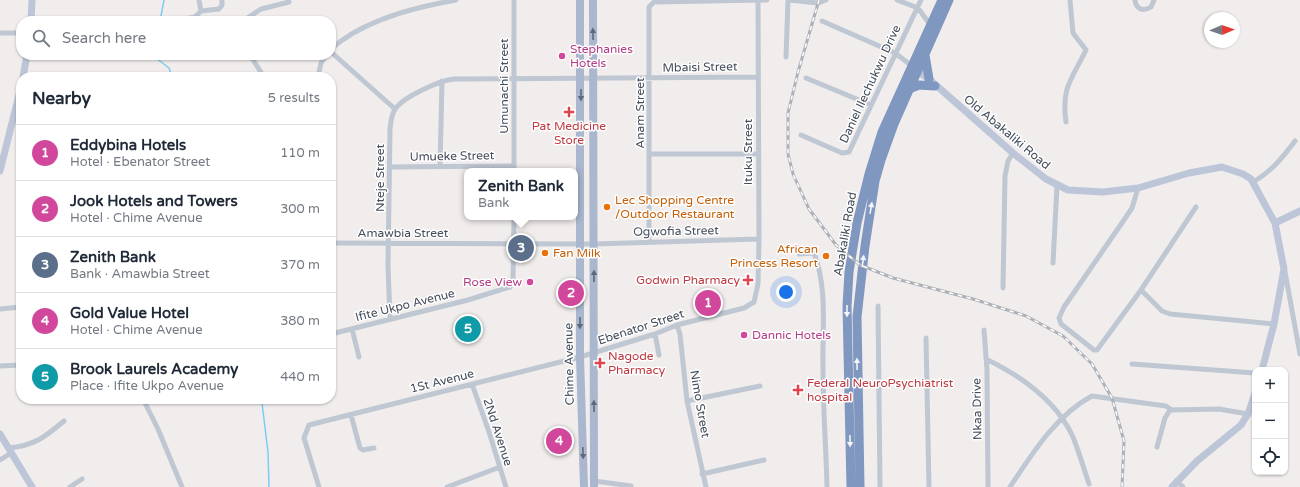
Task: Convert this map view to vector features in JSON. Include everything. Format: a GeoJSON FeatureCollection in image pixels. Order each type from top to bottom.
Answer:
{"type":"FeatureCollection","features":[{"type":"Feature","properties":{"kind":"highway","name":"Abakaliki Road"},"geometry":{"type":"LineString","coordinates":[[851,487],[847,306],[849,272],[854,241],[869,174],[878,144],[914,69],[942,0]]}},
{"type":"Feature","properties":{"kind":"highway","name":"Abakaliki Road"},"geometry":{"type":"LineString","coordinates":[[860,487],[857,332],[861,275],[865,246],[881,160],[909,89],[914,69],[925,54],[949,0]]}},
{"type":"Feature","properties":{"kind":"highway"},"geometry":{"type":"LineString","coordinates":[[909,89],[919,84],[932,82],[925,54]]}},
{"type":"Feature","properties":{"kind":"main road"},"geometry":{"type":"LineString","coordinates":[[30,16],[32,0]]}},
{"type":"Feature","properties":{"kind":"main road","name":"Chime Avenue"},"geometry":{"type":"LineString","coordinates":[[580,0],[580,357],[584,487]]}},
{"type":"Feature","properties":{"kind":"main road","name":"Chime Avenue"},"geometry":{"type":"LineString","coordinates":[[593,0],[594,484]]}},
{"type":"Feature","properties":{"kind":"main road"},"geometry":{"type":"LineString","coordinates":[[24,72],[26,60]]}},
{"type":"Feature","properties":{"kind":"main road","name":"Old Abakaliki Road"},"geometry":{"type":"LineString","coordinates":[[914,69],[932,82],[1013,154],[1057,186],[1068,190],[1089,192],[1138,188],[1189,173],[1222,167],[1243,174],[1253,182]]}},
{"type":"Feature","properties":{"kind":"main road"},"geometry":{"type":"LineString","coordinates":[[0,172],[16,119]]}},
{"type":"Feature","properties":{"kind":"main road"},"geometry":{"type":"LineString","coordinates":[[1253,182],[1275,223],[1284,269],[1274,324],[1263,367]]}},
{"type":"Feature","properties":{"kind":"main road"},"geometry":{"type":"LineString","coordinates":[[1275,223],[1300,211]]}},
{"type":"Feature","properties":{"kind":"main road"},"geometry":{"type":"LineString","coordinates":[[1174,484],[1197,461],[1241,425],[1248,414],[1252,402]]}},
{"type":"Feature","properties":{"kind":"main road"},"geometry":{"type":"LineString","coordinates":[[0,434],[32,487]]}},
{"type":"Feature","properties":{"kind":"street"},"geometry":{"type":"LineString","coordinates":[[200,0],[201,11]]}},
{"type":"Feature","properties":{"kind":"street"},"geometry":{"type":"LineString","coordinates":[[196,16],[201,11],[219,9],[222,5],[222,0]]}},
{"type":"Feature","properties":{"kind":"street"},"geometry":{"type":"LineString","coordinates":[[336,44],[343,38],[386,19],[414,9],[456,0]]}},
{"type":"Feature","properties":{"kind":"street","name":"Umunachi Street"},"geometry":{"type":"LineString","coordinates":[[514,0],[514,168]]}},
{"type":"Feature","properties":{"kind":"street","name":"Ituku Street"},"geometry":{"type":"LineString","coordinates":[[754,302],[758,284],[759,239],[758,0]]}},
{"type":"Feature","properties":{"kind":"street","name":"Anam Street"},"geometry":{"type":"LineString","coordinates":[[649,242],[649,7],[651,4],[767,0]]}},
{"type":"Feature","properties":{"kind":"street"},"geometry":{"type":"LineString","coordinates":[[786,57],[788,0],[825,1]]}},
{"type":"Feature","properties":{"kind":"street"},"geometry":{"type":"LineString","coordinates":[[897,0],[918,8],[931,26]]}},
{"type":"Feature","properties":{"kind":"street","name":"Daniel Ilechukwu Drive"},"geometry":{"type":"LineString","coordinates":[[801,135],[847,154],[850,152],[921,0]]}},
{"type":"Feature","properties":{"kind":"street"},"geometry":{"type":"LineString","coordinates":[[1066,122],[1064,99],[1067,87],[1086,50],[1073,33],[1070,0]]}},
{"type":"Feature","properties":{"kind":"street"},"geometry":{"type":"LineString","coordinates":[[1135,0],[1136,6],[1146,10],[1151,7],[1154,0]]}},
{"type":"Feature","properties":{"kind":"street"},"geometry":{"type":"LineString","coordinates":[[250,16],[261,9],[289,2]]}},
{"type":"Feature","properties":{"kind":"street"},"geometry":{"type":"LineString","coordinates":[[822,20],[895,53],[914,69]]}},
{"type":"Feature","properties":{"kind":"street"},"geometry":{"type":"LineString","coordinates":[[0,33],[16,33]]}},
{"type":"Feature","properties":{"kind":"street"},"geometry":{"type":"LineString","coordinates":[[336,56],[395,109],[432,84],[442,81],[514,78],[581,78]]}},
{"type":"Feature","properties":{"kind":"street"},"geometry":{"type":"LineString","coordinates":[[253,60],[261,72]]}},
{"type":"Feature","properties":{"kind":"street"},"geometry":{"type":"LineString","coordinates":[[319,72],[323,60]]}},
{"type":"Feature","properties":{"kind":"street","name":"Mbaisi Street"},"geometry":{"type":"LineString","coordinates":[[581,78],[758,76]]}},
{"type":"Feature","properties":{"kind":"street"},"geometry":{"type":"LineString","coordinates":[[806,78],[871,105]]}},
{"type":"Feature","properties":{"kind":"street"},"geometry":{"type":"LineString","coordinates":[[440,167],[442,81]]}},
{"type":"Feature","properties":{"kind":"street","name":"Nteje Street"},"geometry":{"type":"LineString","coordinates":[[390,319],[388,272],[390,129],[395,109]]}},
{"type":"Feature","properties":{"kind":"street"},"geometry":{"type":"LineString","coordinates":[[1253,182],[1266,174],[1278,163],[1295,141]]}},
{"type":"Feature","properties":{"kind":"street"},"geometry":{"type":"LineString","coordinates":[[650,154],[758,154]]}},
{"type":"Feature","properties":{"kind":"street"},"geometry":{"type":"LineString","coordinates":[[1003,288],[1005,176],[1008,161],[1013,154]]}},
{"type":"Feature","properties":{"kind":"street","name":"Umueke Street"},"geometry":{"type":"LineString","coordinates":[[390,168],[514,168]]}},
{"type":"Feature","properties":{"kind":"street"},"geometry":{"type":"LineString","coordinates":[[1053,263],[1057,186]]}},
{"type":"Feature","properties":{"kind":"street"},"geometry":{"type":"LineString","coordinates":[[1138,188],[1129,213],[1064,307],[1059,318],[1060,322],[1094,350],[1097,350],[1141,290],[1196,207]]}},
{"type":"Feature","properties":{"kind":"street"},"geometry":{"type":"LineString","coordinates":[[514,220],[514,243]]}},
{"type":"Feature","properties":{"kind":"street","name":"Ogwofia Street"},"geometry":{"type":"LineString","coordinates":[[594,244],[759,239]]}},
{"type":"Feature","properties":{"kind":"street","name":"Amawbia Street"},"geometry":{"type":"LineString","coordinates":[[336,243],[594,244]]}},
{"type":"Feature","properties":{"kind":"street","name":"Ifite Ukpo Avenue"},"geometry":{"type":"LineString","coordinates":[[336,333],[468,300],[510,287],[513,280],[514,243]]}},
{"type":"Feature","properties":{"kind":"street"},"geometry":{"type":"LineString","coordinates":[[799,254],[814,253],[818,267],[823,304],[823,368],[828,487]]}},
{"type":"Feature","properties":{"kind":"street"},"geometry":{"type":"LineString","coordinates":[[1284,269],[1300,353]]}},
{"type":"Feature","properties":{"kind":"street"},"geometry":{"type":"LineString","coordinates":[[1141,290],[1162,311],[1170,314],[1274,324]]}},
{"type":"Feature","properties":{"kind":"street","name":"Ebenator Street"},"geometry":{"type":"LineString","coordinates":[[580,357],[655,334],[676,325],[744,308],[754,302]]}},
{"type":"Feature","properties":{"kind":"street"},"geometry":{"type":"LineString","coordinates":[[878,306],[880,487]]}},
{"type":"Feature","properties":{"kind":"street"},"geometry":{"type":"LineString","coordinates":[[0,309],[16,308]]}},
{"type":"Feature","properties":{"kind":"street","name":"Nimo Street"},"geometry":{"type":"LineString","coordinates":[[676,325],[680,334],[687,401],[706,487]]}},
{"type":"Feature","properties":{"kind":"street"},"geometry":{"type":"LineString","coordinates":[[352,329],[359,357]]}},
{"type":"Feature","properties":{"kind":"street","name":"Nkaa Drive"},"geometry":{"type":"LineString","coordinates":[[984,330],[986,359],[988,487]]}},
{"type":"Feature","properties":{"kind":"street"},"geometry":{"type":"LineString","coordinates":[[655,334],[659,356]]}},
{"type":"Feature","properties":{"kind":"street"},"geometry":{"type":"LineString","coordinates":[[926,338],[929,487]]}},
{"type":"Feature","properties":{"kind":"street","name":"1St Avenue"},"geometry":{"type":"LineString","coordinates":[[319,487],[304,438],[309,425],[580,357]]}},
{"type":"Feature","properties":{"kind":"street"},"geometry":{"type":"LineString","coordinates":[[986,359],[1018,377],[1041,394],[1052,405],[1073,438],[1089,484]]}},
{"type":"Feature","properties":{"kind":"street"},"geometry":{"type":"LineString","coordinates":[[1132,364],[1252,373]]}},
{"type":"Feature","properties":{"kind":"street"},"geometry":{"type":"LineString","coordinates":[[0,366],[16,365]]}},
{"type":"Feature","properties":{"kind":"street","name":"2Nd Avenue"},"geometry":{"type":"LineString","coordinates":[[472,384],[506,487]]}},
{"type":"Feature","properties":{"kind":"street"},"geometry":{"type":"LineString","coordinates":[[687,401],[760,386]]}},
{"type":"Feature","properties":{"kind":"street"},"geometry":{"type":"LineString","coordinates":[[1010,487],[1040,443],[1062,419],[1092,396],[1166,406],[1172,410],[1219,409],[1248,414]]}},
{"type":"Feature","properties":{"kind":"street"},"geometry":{"type":"LineString","coordinates":[[146,404],[158,429],[182,487]]}},
{"type":"Feature","properties":{"kind":"street"},"geometry":{"type":"LineString","coordinates":[[1157,447],[1165,418],[1172,410]]}},
{"type":"Feature","properties":{"kind":"street"},"geometry":{"type":"LineString","coordinates":[[351,415],[360,448],[363,450],[374,448]]}},
{"type":"Feature","properties":{"kind":"street"},"geometry":{"type":"LineString","coordinates":[[0,460],[9,450],[38,442],[64,421]]}},
{"type":"Feature","properties":{"kind":"street"},"geometry":{"type":"LineString","coordinates":[[702,474],[764,460]]}},
{"type":"Feature","properties":{"kind":"street"},"geometry":{"type":"LineString","coordinates":[[447,487],[500,467]]}},
{"type":"Feature","properties":{"kind":"street"},"geometry":{"type":"LineString","coordinates":[[70,487],[82,479]]}},
{"type":"Feature","properties":{"kind":"street"},"geometry":{"type":"LineString","coordinates":[[594,484],[631,486]]}},
{"type":"Feature","properties":{"kind":"street"},"geometry":{"type":"LineString","coordinates":[[1174,484],[1183,487]]}},
{"type":"Feature","properties":{"kind":"waterway"},"geometry":{"type":"LineString","coordinates":[[161,16],[164,0]]}},
{"type":"Feature","properties":{"kind":"waterway"},"geometry":{"type":"LineString","coordinates":[[159,60],[169,68],[170,72]]}},
{"type":"Feature","properties":{"kind":"waterway"},"geometry":{"type":"LineString","coordinates":[[262,404],[268,452],[269,487]]}},
{"type":"Feature","properties":{"kind":"railway"},"geometry":{"type":"LineString","coordinates":[[819,0],[798,72],[788,113],[788,154],[793,174],[809,209],[836,245],[860,265],[893,278],[973,299],[1026,316],[1063,336],[1092,364],[1112,398],[1124,441],[1122,487]]}},
{"type":"Feature","properties":{"kind":"place","name":"Stephanies Hotels"},"geometry":{"type":"Point","coordinates":[562,56]}},
{"type":"Feature","properties":{"kind":"place","name":"Pat Medicine Store"},"geometry":{"type":"Point","coordinates":[569,112]}},
{"type":"Feature","properties":{"kind":"place","name":"Lec Shopping Centre /Outdoor Restaurant"},"geometry":{"type":"Point","coordinates":[607,207]}},
{"type":"Feature","properties":{"kind":"place","name":"Zenith Bank"},"geometry":{"type":"Point","coordinates":[521,248]}},
{"type":"Feature","properties":{"kind":"place","name":"Fan Milk"},"geometry":{"type":"Point","coordinates":[545,253]}},
{"type":"Feature","properties":{"kind":"place","name":"African Princess Resort"},"geometry":{"type":"Point","coordinates":[826,256]}},
{"type":"Feature","properties":{"kind":"place","name":"Godwin Pharmacy"},"geometry":{"type":"Point","coordinates":[748,280]}},
{"type":"Feature","properties":{"kind":"place","name":"Rose View"},"geometry":{"type":"Point","coordinates":[530,282]}},
{"type":"Feature","properties":{"kind":"place","name":"Jook Hotels and Towers"},"geometry":{"type":"Point","coordinates":[571,293]}},
{"type":"Feature","properties":{"kind":"place","name":"Eddybina Hotels"},"geometry":{"type":"Point","coordinates":[708,303]}},
{"type":"Feature","properties":{"kind":"place","name":"Brook Laurels Academy"},"geometry":{"type":"Point","coordinates":[468,329]}},
{"type":"Feature","properties":{"kind":"place","name":"Dannic Hotels"},"geometry":{"type":"Point","coordinates":[744,335]}},
{"type":"Feature","properties":{"kind":"place","name":"Nagode Pharmacy"},"geometry":{"type":"Point","coordinates":[600,363]}},
{"type":"Feature","properties":{"kind":"place","name":"Federal NeuroPsychiatrist hospital"},"geometry":{"type":"Point","coordinates":[798,390]}},
{"type":"Feature","properties":{"kind":"place","name":"Gold Value Hotel"},"geometry":{"type":"Point","coordinates":[559,441]}}]}
